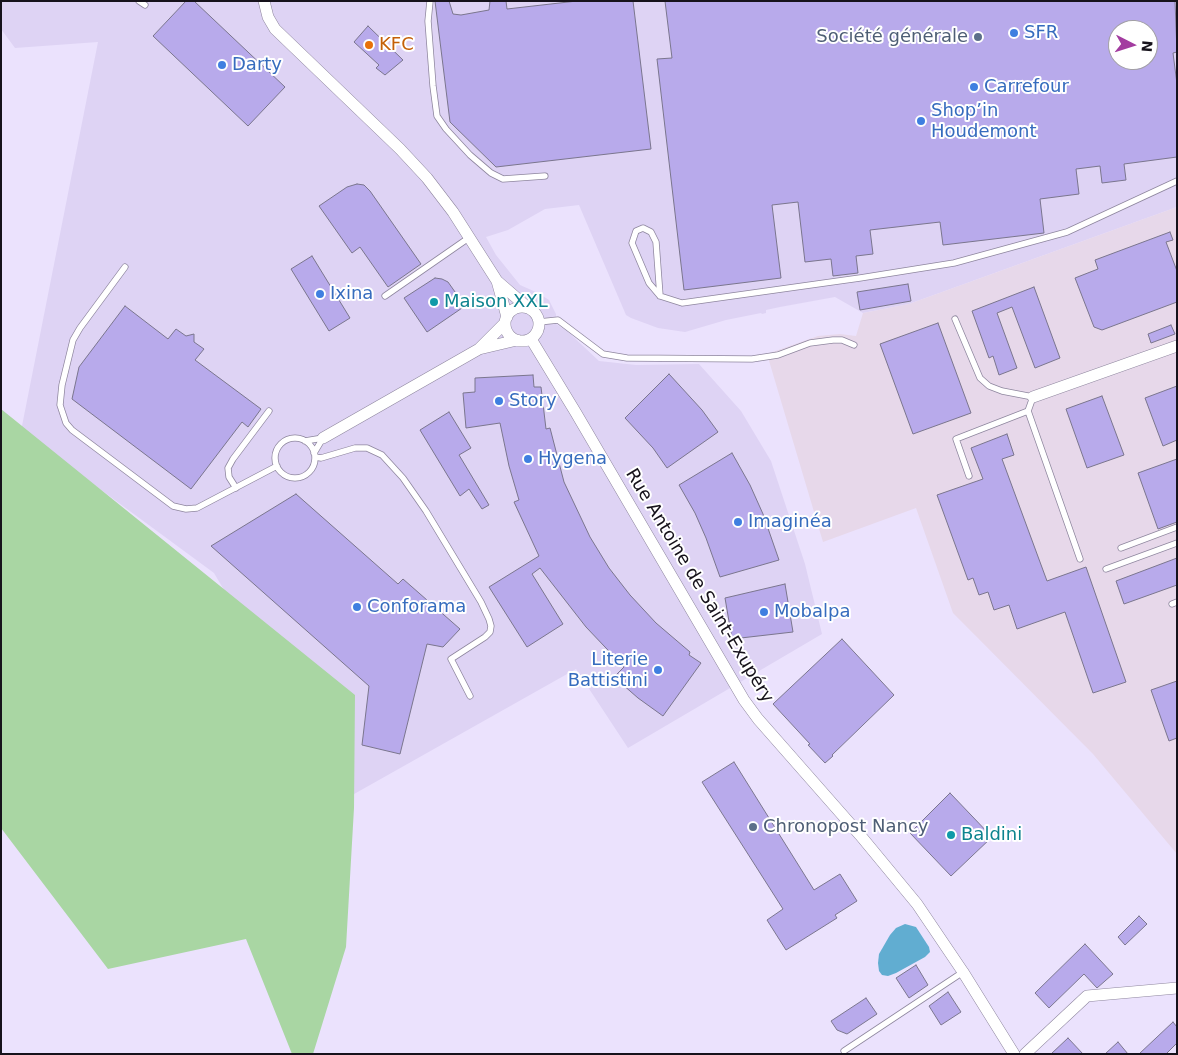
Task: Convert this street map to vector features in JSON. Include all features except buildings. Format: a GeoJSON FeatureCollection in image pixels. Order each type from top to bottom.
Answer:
{"type":"FeatureCollection","features":[{"type":"Feature","properties":{"kind":"street"},"geometry":{"type":"LineString","coordinates":[[264,1],[267,14],[275,28],[400,149],[427,178],[470,237],[497,281],[527,308],[535,312],[539,322],[538,332],[531,339],[527,341],[517,340],[479,349],[323,438]]}},
{"type":"Feature","properties":{"kind":"street"},"geometry":{"type":"LineString","coordinates":[[497,281],[509,335],[517,340]]}},
{"type":"Feature","properties":{"kind":"street"},"geometry":{"type":"LineString","coordinates":[[479,349],[515,308],[527,308]]}},
{"type":"Feature","properties":{"kind":"street","name":"Rue Antoine de Saint-Exupéry"},"geometry":{"type":"LineString","coordinates":[[531,339],[744,700],[758,719],[902,885],[930,922],[1014,1054]]}},
{"type":"Feature","properties":{"kind":"street"},"geometry":{"type":"LineString","coordinates":[[1033,397],[1177,346]]}},
{"type":"Feature","properties":{"kind":"street"},"geometry":{"type":"LineString","coordinates":[[1025,1054],[1087,996],[1177,988]]}},
{"type":"Feature","properties":{"kind":"lane"},"geometry":{"type":"LineString","coordinates":[[139,1],[145,5]]}},
{"type":"Feature","properties":{"kind":"lane"},"geometry":{"type":"LineString","coordinates":[[430,1],[428,21],[437,116],[470,155],[491,173],[503,179],[545,176]]}},
{"type":"Feature","properties":{"kind":"lane"},"geometry":{"type":"LineString","coordinates":[[660,296],[656,242],[651,232],[643,228],[636,230],[632,243],[649,283],[660,296],[682,302],[860,278],[954,263],[1067,232],[1177,181]]}},
{"type":"Feature","properties":{"kind":"lane"},"geometry":{"type":"LineString","coordinates":[[385,296],[470,237]]}},
{"type":"Feature","properties":{"kind":"lane"},"geometry":{"type":"LineString","coordinates":[[125,267],[73,340],[62,385],[60,405],[66,423],[72,430],[173,506],[186,509],[197,508],[277,466]]}},
{"type":"Feature","properties":{"kind":"lane"},"geometry":{"type":"LineString","coordinates":[[955,319],[980,378],[989,386],[1002,391],[1033,397],[1028,411],[1080,559]]}},
{"type":"Feature","properties":{"kind":"lane"},"geometry":{"type":"LineString","coordinates":[[539,322],[558,320],[603,354],[627,358],[752,359],[778,355],[810,343],[842,340],[854,345]]}},
{"type":"Feature","properties":{"kind":"lane"},"geometry":{"type":"LineString","coordinates":[[236,488],[229,477],[228,468],[269,411]]}},
{"type":"Feature","properties":{"kind":"lane"},"geometry":{"type":"LineString","coordinates":[[970,476],[956,439],[1028,411]]}},
{"type":"Feature","properties":{"kind":"lane"},"geometry":{"type":"LineString","coordinates":[[294,438],[304,440],[323,438],[314,455],[310,470],[300,477],[288,476],[277,466],[275,455],[280,445],[286,440],[294,438]]}},
{"type":"Feature","properties":{"kind":"lane"},"geometry":{"type":"LineString","coordinates":[[304,440],[312,448],[314,455]]}},
{"type":"Feature","properties":{"kind":"lane"},"geometry":{"type":"LineString","coordinates":[[314,455],[321,458],[355,448],[367,448],[382,455],[403,478],[421,503],[489,619],[491,626],[490,632],[485,637],[450,658],[470,696]]}},
{"type":"Feature","properties":{"kind":"lane"},"geometry":{"type":"LineString","coordinates":[[1120,548],[1177,527]]}},
{"type":"Feature","properties":{"kind":"lane"},"geometry":{"type":"LineString","coordinates":[[1106,569],[1177,543]]}},
{"type":"Feature","properties":{"kind":"lane"},"geometry":{"type":"LineString","coordinates":[[844,1051],[963,972]]}},
{"type":"Feature","properties":{"kind":"shaded area"},"geometry":{"type":"Polygon","coordinates":[[[1,1],[1177,1],[1177,207],[909,304],[863,313],[835,297],[766,310],[766,313],[726,320],[685,332],[658,328],[626,315],[579,205],[545,209],[508,230],[486,237],[496,255],[520,285],[549,300],[556,314],[556,324],[567,331],[599,361],[636,365],[699,364],[741,411],[771,461],[805,564],[822,634],[628,748],[576,669],[347,798],[214,573],[21,431],[98,42],[15,48],[1,29],[1,1]]]}},
{"type":"Feature","properties":{"kind":"shaded area"},"geometry":{"type":"Polygon","coordinates":[[[1177,207],[1177,854],[1093,754],[953,613],[916,508],[823,542],[767,354],[818,336],[840,334],[856,336],[863,313],[909,304],[1177,207]]]}},
{"type":"Feature","properties":{"kind":"green space"},"geometry":{"type":"Polygon","coordinates":[[[1,409],[355,695],[354,808],[346,947],[313,1054],[292,1054],[246,939],[108,969],[1,828],[1,409]]]}},
{"type":"Feature","properties":{"kind":"water"},"geometry":{"type":"Polygon","coordinates":[[[905,924],[916,927],[929,947],[930,952],[925,957],[896,973],[888,976],[882,975],[879,971],[879,954],[896,928],[905,924]]]}},
{"type":"Feature","properties":{"kind":"place","name":"SFR"},"geometry":{"type":"Point","coordinates":[1014,33]}},
{"type":"Feature","properties":{"kind":"place","name":"Société générale"},"geometry":{"type":"Point","coordinates":[978,37]}},
{"type":"Feature","properties":{"kind":"place","name":"KFC"},"geometry":{"type":"Point","coordinates":[369,45]}},
{"type":"Feature","properties":{"kind":"place","name":"Darty"},"geometry":{"type":"Point","coordinates":[222,65]}},
{"type":"Feature","properties":{"kind":"place","name":"Carrefour"},"geometry":{"type":"Point","coordinates":[974,87]}},
{"type":"Feature","properties":{"kind":"place","name":"Shop’in Houdemont"},"geometry":{"type":"Point","coordinates":[921,121]}},
{"type":"Feature","properties":{"kind":"place","name":"Ixina"},"geometry":{"type":"Point","coordinates":[320,294]}},
{"type":"Feature","properties":{"kind":"place","name":"Maison XXL"},"geometry":{"type":"Point","coordinates":[434,302]}},
{"type":"Feature","properties":{"kind":"place","name":"Story"},"geometry":{"type":"Point","coordinates":[499,401]}},
{"type":"Feature","properties":{"kind":"place","name":"Hygena"},"geometry":{"type":"Point","coordinates":[528,459]}},
{"type":"Feature","properties":{"kind":"place","name":"Imaginéa"},"geometry":{"type":"Point","coordinates":[738,522]}},
{"type":"Feature","properties":{"kind":"place","name":"Conforama"},"geometry":{"type":"Point","coordinates":[357,607]}},
{"type":"Feature","properties":{"kind":"place","name":"Mobalpa"},"geometry":{"type":"Point","coordinates":[764,612]}},
{"type":"Feature","properties":{"kind":"place","name":"Literie Battistini"},"geometry":{"type":"Point","coordinates":[658,670]}},
{"type":"Feature","properties":{"kind":"place","name":"Chronopost Nancy"},"geometry":{"type":"Point","coordinates":[753,827]}},
{"type":"Feature","properties":{"kind":"place","name":"Baldini"},"geometry":{"type":"Point","coordinates":[951,835]}}]}
